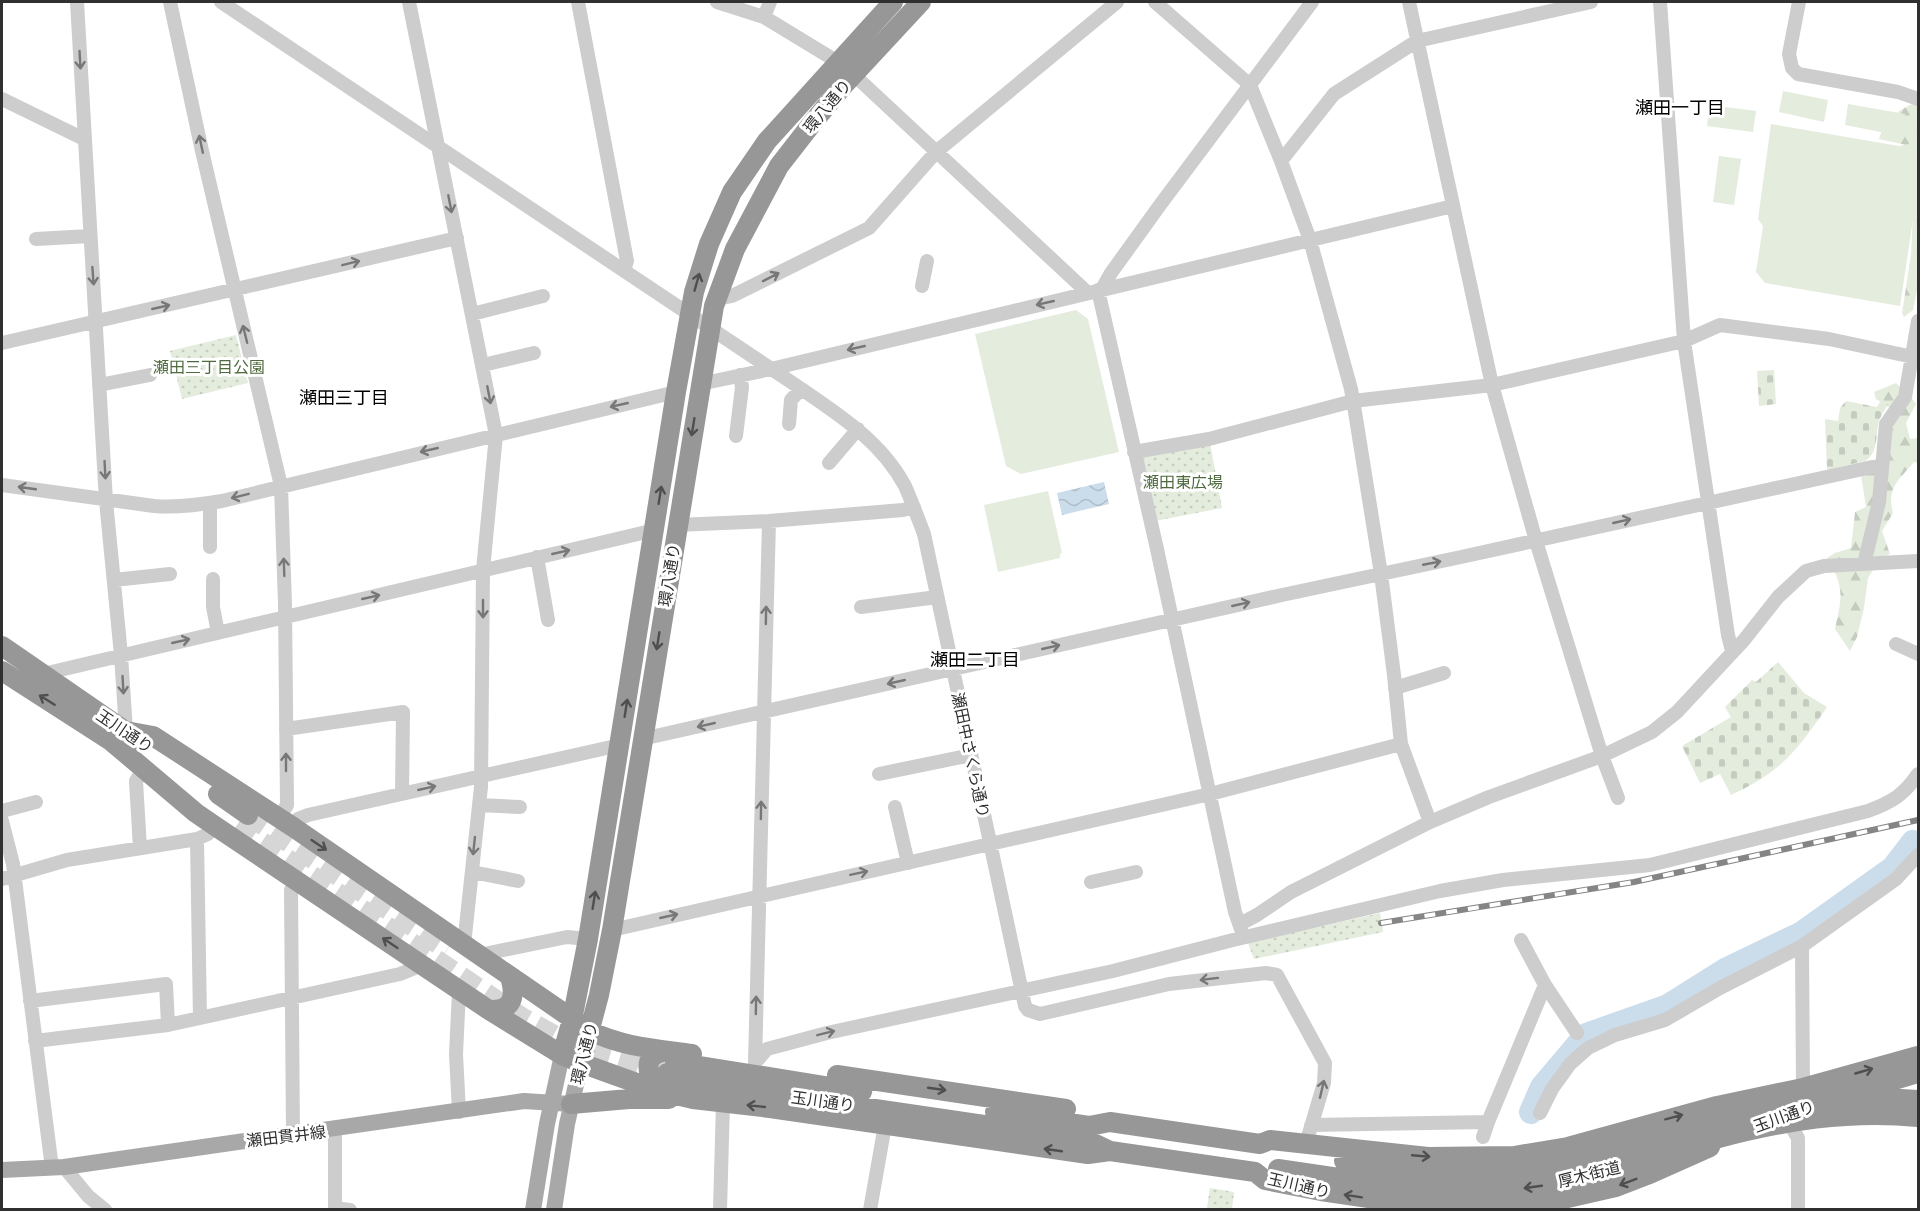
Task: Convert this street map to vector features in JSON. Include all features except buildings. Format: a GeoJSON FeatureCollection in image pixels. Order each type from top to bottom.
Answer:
{"type":"FeatureCollection","features":[{"type":"Feature","properties":{"kind":"highway","name":"環八通り"},"geometry":{"type":"LineString","coordinates":[[562,1055],[572,1020],[588,939],[676,392],[694,292],[706,253],[732,192],[767,141],[893,2]]}},
{"type":"Feature","properties":{"kind":"highway","name":"環八通り"},"geometry":{"type":"LineString","coordinates":[[581,1063],[612,930],[700,384],[717,299],[735,249],[779,166],[814,121],[921,2]]}},
{"type":"Feature","properties":{"kind":"highway","name":"玉川通り"},"geometry":{"type":"LineString","coordinates":[[2,646],[43,674],[119,736]]}},
{"type":"Feature","properties":{"kind":"highway","name":"玉川通り"},"geometry":{"type":"LineString","coordinates":[[2,671],[119,736],[243,820]]}},
{"type":"Feature","properties":{"kind":"highway"},"geometry":{"type":"LineString","coordinates":[[119,736],[144,769],[215,826],[459,991],[562,1055],[581,1063],[665,1068],[755,1063],[1091,1113],[1110,1122]]}},
{"type":"Feature","properties":{"kind":"highway"},"geometry":{"type":"LineString","coordinates":[[119,736],[153,736],[286,822],[572,1020],[604,1038],[631,1046],[665,1068],[693,1099]]}},
{"type":"Feature","properties":{"kind":"highway"},"geometry":{"type":"LineString","coordinates":[[489,1010],[504,1008],[510,1002],[513,988],[510,977]]}},
{"type":"Feature","properties":{"kind":"highway"},"geometry":{"type":"LineString","coordinates":[[542,999],[564,996],[580,979]]}},
{"type":"Feature","properties":{"kind":"highway","name":"玉川通り"},"geometry":{"type":"LineString","coordinates":[[665,1068],[684,1065],[1089,1126],[1110,1122],[1260,1144],[1270,1140],[1428,1157],[1514,1156],[1568,1147],[1717,1106],[1803,1088],[1918,1056]]}},
{"type":"Feature","properties":{"kind":"highway","name":"玉川通り"},"geometry":{"type":"LineString","coordinates":[[665,1068],[739,1089],[1087,1140],[1110,1151],[1255,1172],[1265,1180],[1429,1208],[1463,1209],[1550,1202],[1616,1186],[1647,1175],[1784,1113],[1918,1073]]}},
{"type":"Feature","properties":{"kind":"highway"},"geometry":{"type":"LineString","coordinates":[[571,1104],[629,1099],[693,1099],[770,1108],[1088,1155],[1110,1151]]}},
{"type":"Feature","properties":{"kind":"highway","name":"厚木街道"},"geometry":{"type":"LineString","coordinates":[[1255,1172],[1270,1168],[1407,1179],[1439,1173],[1515,1172],[1569,1162],[1740,1115],[1802,1104],[1843,1100],[1918,1100]]}},
{"type":"Feature","properties":{"kind":"highway","name":"厚木街道"},"geometry":{"type":"LineString","coordinates":[[1260,1144],[1268,1150],[1407,1179],[1434,1191],[1472,1192],[1556,1183],[1715,1139],[1808,1119],[1893,1114],[1918,1117]]}},
{"type":"Feature","properties":{"kind":"main road","name":"環八通り"},"geometry":{"type":"LineString","coordinates":[[533,1209],[551,1103],[562,1055]]}},
{"type":"Feature","properties":{"kind":"main road","name":"環八通り"},"geometry":{"type":"LineString","coordinates":[[554,1209],[571,1104],[581,1063]]}},
{"type":"Feature","properties":{"kind":"main road","name":"瀬田貫井線"},"geometry":{"type":"LineString","coordinates":[[2,1170],[58,1168],[335,1130],[524,1101],[571,1104]]}},
{"type":"Feature","properties":{"kind":"street"},"geometry":{"type":"LineString","coordinates":[[77,2],[106,501],[121,655],[119,736]]}},
{"type":"Feature","properties":{"kind":"street"},"geometry":{"type":"LineString","coordinates":[[170,2],[234,290],[281,486],[285,617],[286,822],[308,815],[620,745]]}},
{"type":"Feature","properties":{"kind":"street","name":"瀬田中さくら通り"},"geometry":{"type":"LineString","coordinates":[[221,2],[858,429],[886,459],[904,485],[924,534],[1022,992],[1028,1010],[1040,1014],[1169,984]]}},
{"type":"Feature","properties":{"kind":"street"},"geometry":{"type":"LineString","coordinates":[[410,2],[496,435],[483,570],[481,776],[472,872],[472,950],[567,937],[588,939]]}},
{"type":"Feature","properties":{"kind":"street"},"geometry":{"type":"LineString","coordinates":[[578,2],[627,261],[624,271]]}},
{"type":"Feature","properties":{"kind":"street"},"geometry":{"type":"LineString","coordinates":[[717,2],[764,17],[838,62],[936,152],[1096,291],[1172,620],[1235,912],[1243,938]]}},
{"type":"Feature","properties":{"kind":"street"},"geometry":{"type":"LineString","coordinates":[[764,17],[770,2]]}},
{"type":"Feature","properties":{"kind":"street"},"geometry":{"type":"LineString","coordinates":[[717,299],[732,296],[869,228],[936,152],[1117,2]]}},
{"type":"Feature","properties":{"kind":"street"},"geometry":{"type":"LineString","coordinates":[[1155,2],[1250,85],[1310,240],[1353,401],[1380,574],[1401,744],[1430,822]]}},
{"type":"Feature","properties":{"kind":"street"},"geometry":{"type":"LineString","coordinates":[[1096,291],[1312,2]]}},
{"type":"Feature","properties":{"kind":"street"},"geometry":{"type":"LineString","coordinates":[[1409,2],[1492,386],[1536,541],[1602,756],[1618,798]]}},
{"type":"Feature","properties":{"kind":"street"},"geometry":{"type":"LineString","coordinates":[[1281,161],[1334,94],[1418,41],[1591,2]]}},
{"type":"Feature","properties":{"kind":"street"},"geometry":{"type":"LineString","coordinates":[[1660,2],[1684,341],[1732,651]]}},
{"type":"Feature","properties":{"kind":"street"},"geometry":{"type":"LineString","coordinates":[[1799,2],[1789,54],[1792,68],[1798,74],[1898,92],[1918,99]]}},
{"type":"Feature","properties":{"kind":"street"},"geometry":{"type":"LineString","coordinates":[[2,99],[84,139]]}},
{"type":"Feature","properties":{"kind":"street"},"geometry":{"type":"LineString","coordinates":[[700,384],[1453,206]]}},
{"type":"Feature","properties":{"kind":"street"},"geometry":{"type":"LineString","coordinates":[[36,239],[90,236]]}},
{"type":"Feature","properties":{"kind":"street"},"geometry":{"type":"LineString","coordinates":[[2,343],[457,238]]}},
{"type":"Feature","properties":{"kind":"street"},"geometry":{"type":"LineString","coordinates":[[922,286],[927,261]]}},
{"type":"Feature","properties":{"kind":"street"},"geometry":{"type":"LineString","coordinates":[[472,314],[543,296]]}},
{"type":"Feature","properties":{"kind":"street"},"geometry":{"type":"LineString","coordinates":[[1864,564],[1879,502],[1886,424],[1905,397],[1918,321]]}},
{"type":"Feature","properties":{"kind":"street"},"geometry":{"type":"LineString","coordinates":[[1134,452],[1209,439],[1353,401],[1492,386],[1684,341],[1720,325],[1829,339],[1913,357]]}},
{"type":"Feature","properties":{"kind":"street"},"geometry":{"type":"LineString","coordinates":[[483,364],[534,353]]}},
{"type":"Feature","properties":{"kind":"street"},"geometry":{"type":"LineString","coordinates":[[99,385],[150,375]]}},
{"type":"Feature","properties":{"kind":"street"},"geometry":{"type":"LineString","coordinates":[[736,436],[742,387],[740,375]]}},
{"type":"Feature","properties":{"kind":"street"},"geometry":{"type":"LineString","coordinates":[[789,424],[791,400],[801,389]]}},
{"type":"Feature","properties":{"kind":"street"},"geometry":{"type":"LineString","coordinates":[[2,484],[106,501],[167,507],[210,503],[676,392]]}},
{"type":"Feature","properties":{"kind":"street"},"geometry":{"type":"LineString","coordinates":[[829,463],[858,429]]}},
{"type":"Feature","properties":{"kind":"street"},"geometry":{"type":"LineString","coordinates":[[642,739],[1881,465]]}},
{"type":"Feature","properties":{"kind":"street"},"geometry":{"type":"LineString","coordinates":[[210,503],[210,547]]}},
{"type":"Feature","properties":{"kind":"street"},"geometry":{"type":"LineString","coordinates":[[677,525],[769,521],[903,510],[914,507]]}},
{"type":"Feature","properties":{"kind":"street"},"geometry":{"type":"LineString","coordinates":[[755,1063],[769,521]]}},
{"type":"Feature","properties":{"kind":"street"},"geometry":{"type":"LineString","coordinates":[[43,674],[655,530]]}},
{"type":"Feature","properties":{"kind":"street"},"geometry":{"type":"LineString","coordinates":[[537,557],[548,620]]}},
{"type":"Feature","properties":{"kind":"street"},"geometry":{"type":"LineString","coordinates":[[1240,924],[1291,892],[1430,822],[1489,797],[1602,756],[1652,732],[1677,712],[1743,640],[1778,597],[1806,572],[1824,566],[1918,561]]}},
{"type":"Feature","properties":{"kind":"street"},"geometry":{"type":"LineString","coordinates":[[114,580],[170,574]]}},
{"type":"Feature","properties":{"kind":"street"},"geometry":{"type":"LineString","coordinates":[[213,579],[213,607],[218,633]]}},
{"type":"Feature","properties":{"kind":"street"},"geometry":{"type":"LineString","coordinates":[[861,607],[937,597]]}},
{"type":"Feature","properties":{"kind":"street"},"geometry":{"type":"LineString","coordinates":[[1896,644],[1918,654]]}},
{"type":"Feature","properties":{"kind":"street"},"geometry":{"type":"LineString","coordinates":[[1395,688],[1444,673]]}},
{"type":"Feature","properties":{"kind":"street"},"geometry":{"type":"LineString","coordinates":[[286,729],[403,712],[402,794]]}},
{"type":"Feature","properties":{"kind":"street"},"geometry":{"type":"LineString","coordinates":[[612,930],[1210,794],[1401,744]]}},
{"type":"Feature","properties":{"kind":"street"},"geometry":{"type":"LineString","coordinates":[[879,774],[971,755]]}},
{"type":"Feature","properties":{"kind":"street"},"geometry":{"type":"LineString","coordinates":[[141,848],[136,781],[144,769]]}},
{"type":"Feature","properties":{"kind":"street"},"geometry":{"type":"LineString","coordinates":[[755,1063],[767,1048],[827,1033],[1113,972],[1243,938],[1461,887],[1661,862],[1868,811],[1891,802],[1910,786],[1918,774]]}},
{"type":"Feature","properties":{"kind":"street"},"geometry":{"type":"LineString","coordinates":[[2,811],[36,802]]}},
{"type":"Feature","properties":{"kind":"street"},"geometry":{"type":"LineString","coordinates":[[479,805],[520,807]]}},
{"type":"Feature","properties":{"kind":"street"},"geometry":{"type":"LineString","coordinates":[[895,807],[908,863]]}},
{"type":"Feature","properties":{"kind":"street"},"geometry":{"type":"LineString","coordinates":[[2,820],[8,878],[58,1168],[105,1209]]}},
{"type":"Feature","properties":{"kind":"street"},"geometry":{"type":"LineString","coordinates":[[8,878],[67,860],[197,839],[208,834],[215,826]]}},
{"type":"Feature","properties":{"kind":"street"},"geometry":{"type":"LineString","coordinates":[[197,839],[200,1018]]}},
{"type":"Feature","properties":{"kind":"street"},"geometry":{"type":"LineString","coordinates":[[1539,1113],[1552,1089],[1570,1064],[1588,1048],[1615,1035],[1665,1020],[1720,988],[1802,946],[1896,879],[1918,855]]}},
{"type":"Feature","properties":{"kind":"street"},"geometry":{"type":"LineString","coordinates":[[472,872],[518,881]]}},
{"type":"Feature","properties":{"kind":"street"},"geometry":{"type":"LineString","coordinates":[[1091,882],[1136,872]]}},
{"type":"Feature","properties":{"kind":"street"},"geometry":{"type":"LineString","coordinates":[[293,1134],[291,890],[297,880]]}},
{"type":"Feature","properties":{"kind":"street"},"geometry":{"type":"LineString","coordinates":[[1521,940],[1545,985],[1577,1033]]}},
{"type":"Feature","properties":{"kind":"street"},"geometry":{"type":"LineString","coordinates":[[1802,946],[1803,1088]]}},
{"type":"Feature","properties":{"kind":"street"},"geometry":{"type":"LineString","coordinates":[[1164,958],[1169,984],[1266,973],[1277,975],[1325,1063],[1324,1083],[1308,1137],[1303,1143]]}},
{"type":"Feature","properties":{"kind":"street"},"geometry":{"type":"LineString","coordinates":[[35,1041],[168,1025],[400,974],[422,965]]}},
{"type":"Feature","properties":{"kind":"street"},"geometry":{"type":"LineString","coordinates":[[30,1001],[166,984],[168,1025]]}},
{"type":"Feature","properties":{"kind":"street"},"geometry":{"type":"LineString","coordinates":[[1483,1137],[1545,985]]}},
{"type":"Feature","properties":{"kind":"street"},"geometry":{"type":"LineString","coordinates":[[459,991],[456,1054],[459,1112]]}},
{"type":"Feature","properties":{"kind":"street"},"geometry":{"type":"LineString","coordinates":[[720,1209],[723,1103]]}},
{"type":"Feature","properties":{"kind":"street"},"geometry":{"type":"LineString","coordinates":[[1784,1113],[1798,1138],[1798,1209]]}},
{"type":"Feature","properties":{"kind":"street"},"geometry":{"type":"LineString","coordinates":[[1311,1125],[1488,1122]]}},
{"type":"Feature","properties":{"kind":"street"},"geometry":{"type":"LineString","coordinates":[[870,1209],[885,1125]]}},
{"type":"Feature","properties":{"kind":"street"},"geometry":{"type":"LineString","coordinates":[[123,1159],[182,1155],[335,1130],[335,1209],[350,1209]]}},
{"type":"Feature","properties":{"kind":"green space"},"geometry":{"type":"Polygon","coordinates":[[[1783,91],[1828,100],[1824,122],[1779,112],[1783,91]]]}},
{"type":"Feature","properties":{"kind":"green space"},"geometry":{"type":"Polygon","coordinates":[[[1914,103],[1918,104],[1918,152],[1911,146],[1879,139],[1892,117],[1914,103]]]}},
{"type":"Feature","properties":{"kind":"green space"},"geometry":{"type":"Polygon","coordinates":[[[1848,104],[1905,114],[1901,136],[1845,125],[1848,104]]]}},
{"type":"Feature","properties":{"kind":"green space"},"geometry":{"type":"Polygon","coordinates":[[[1710,105],[1756,111],[1753,132],[1707,126],[1710,105]]]}},
{"type":"Feature","properties":{"kind":"green space"},"geometry":{"type":"Polygon","coordinates":[[[1771,124],[1899,146],[1918,142],[1918,186],[1900,306],[1765,283],[1756,272],[1763,226],[1758,219],[1771,124]]]}},
{"type":"Feature","properties":{"kind":"green space"},"geometry":{"type":"Polygon","coordinates":[[[1719,156],[1741,159],[1734,205],[1713,202],[1719,156]]]}},
{"type":"Feature","properties":{"kind":"green space"},"geometry":{"type":"Polygon","coordinates":[[[1918,173],[1918,286],[1913,310],[1904,317],[1902,313],[1911,255],[1918,173]]]}},
{"type":"Feature","properties":{"kind":"green space"},"geometry":{"type":"Polygon","coordinates":[[[1076,310],[1088,319],[1119,452],[1021,474],[1006,466],[975,334],[1076,310]]]}},
{"type":"Feature","properties":{"kind":"green space","name":"瀬田三丁目公園"},"geometry":{"type":"Polygon","coordinates":[[[236,335],[248,383],[182,399],[170,351],[236,335]]]}},
{"type":"Feature","properties":{"kind":"green space"},"geometry":{"type":"Polygon","coordinates":[[[1774,370],[1776,404],[1759,406],[1757,371],[1774,370]]]}},
{"type":"Feature","properties":{"kind":"green space"},"geometry":{"type":"Polygon","coordinates":[[[1896,383],[1916,404],[1906,423],[1910,439],[1918,438],[1918,463],[1914,462],[1895,485],[1891,497],[1893,513],[1882,531],[1890,554],[1879,560],[1868,578],[1857,637],[1850,651],[1835,629],[1840,592],[1837,577],[1827,558],[1851,548],[1855,512],[1866,507],[1861,475],[1877,458],[1890,408],[1876,399],[1874,392],[1896,383]]]}},
{"type":"Feature","properties":{"kind":"green space"},"geometry":{"type":"Polygon","coordinates":[[[1846,401],[1877,407],[1880,402],[1888,404],[1879,421],[1875,449],[1869,458],[1827,470],[1825,419],[1838,421],[1840,408],[1846,401]]]}},
{"type":"Feature","properties":{"kind":"green space","name":"瀬田東広場"},"geometry":{"type":"Polygon","coordinates":[[[1210,443],[1222,508],[1155,521],[1143,456],[1210,443]]]}},
{"type":"Feature","properties":{"kind":"green space"},"geometry":{"type":"Polygon","coordinates":[[[1048,491],[1062,553],[1060,558],[998,572],[984,505],[1048,491]]]}},
{"type":"Feature","properties":{"kind":"green space"},"geometry":{"type":"Polygon","coordinates":[[[1778,662],[1804,693],[1827,707],[1787,758],[1753,784],[1731,795],[1720,774],[1700,783],[1682,746],[1731,717],[1725,707],[1752,680],[1756,682],[1778,662]]]}},
{"type":"Feature","properties":{"kind":"green space"},"geometry":{"type":"Polygon","coordinates":[[[1380,913],[1383,932],[1254,959],[1248,943],[1380,913]]]}},
{"type":"Feature","properties":{"kind":"green space"},"geometry":{"type":"Polygon","coordinates":[[[1210,1188],[1234,1192],[1232,1209],[1207,1208],[1210,1188]]]}},
{"type":"Feature","properties":{"kind":"water"},"geometry":{"type":"Polygon","coordinates":[[[1104,482],[1109,504],[1062,515],[1057,493],[1104,482]]]}},
{"type":"Feature","properties":{"kind":"waterway"},"geometry":{"type":"LineString","coordinates":[[1531,1112],[1542,1087],[1586,1035],[1668,1006],[1727,969],[1802,933],[1893,868],[1913,842]]}},
{"type":"Feature","properties":{"kind":"tunnel"},"geometry":{"type":"LineString","coordinates":[[248,815],[447,950]]}},
{"type":"Feature","properties":{"kind":"tunnel"},"geometry":{"type":"LineString","coordinates":[[237,825],[523,1018],[558,1037],[664,1072]]}},
{"type":"Feature","properties":{"kind":"railway"},"geometry":{"type":"LineString","coordinates":[[1381,923],[1634,882],[1918,820]]}},
{"type":"Feature","properties":{"kind":"district","name":"瀬田一丁目"},"geometry":{"type":"Point","coordinates":[1680,108]}},
{"type":"Feature","properties":{"kind":"district","name":"瀬田三丁目"},"geometry":{"type":"Point","coordinates":[344,398]}},
{"type":"Feature","properties":{"kind":"district","name":"瀬田二丁目"},"geometry":{"type":"Point","coordinates":[975,660]}}]}
